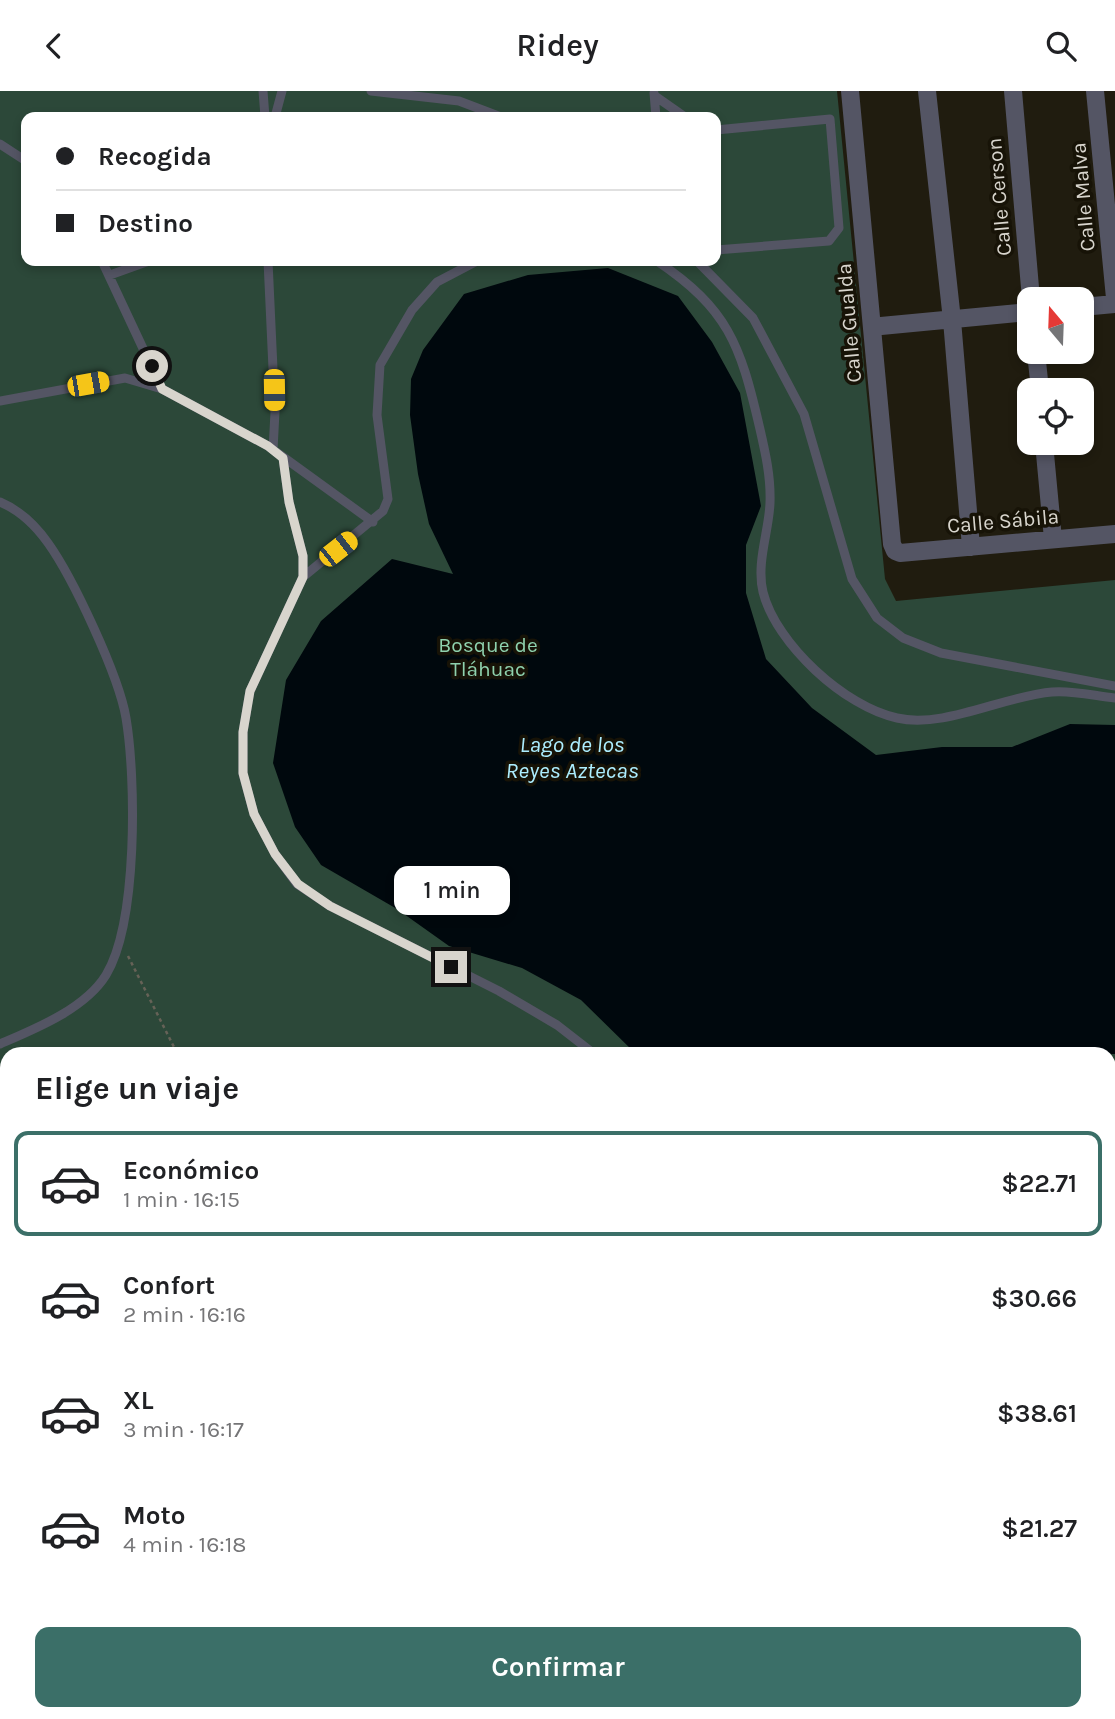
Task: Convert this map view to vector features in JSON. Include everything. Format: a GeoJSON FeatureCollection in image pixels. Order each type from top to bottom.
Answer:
{"type":"FeatureCollection","features":[{"type":"Feature","properties":{"kind":"street","name":"Calle Gualda"},"geometry":{"type":"LineString","coordinates":[[850,91],[895,551]]}},
{"type":"Feature","properties":{"kind":"street"},"geometry":{"type":"LineString","coordinates":[[927,91],[952,320],[971,547]]}},
{"type":"Feature","properties":{"kind":"street","name":"Calle Cerson"},"geometry":{"type":"LineString","coordinates":[[1013,91],[1030,287]]}},
{"type":"Feature","properties":{"kind":"street","name":"Calle Malva"},"geometry":{"type":"LineString","coordinates":[[1095,91],[1115,298]]}},
{"type":"Feature","properties":{"kind":"street"},"geometry":{"type":"LineString","coordinates":[[1094,306],[1115,304]]}},
{"type":"Feature","properties":{"kind":"street"},"geometry":{"type":"LineString","coordinates":[[881,325],[1017,313]]}},
{"type":"Feature","properties":{"kind":"street"},"geometry":{"type":"LineString","coordinates":[[1045,455],[1053,539]]}},
{"type":"Feature","properties":{"kind":"street","name":"Calle Sábila"},"geometry":{"type":"LineString","coordinates":[[895,551],[900,553],[1115,534]]}},
{"type":"Feature","properties":{"kind":"lane"},"geometry":{"type":"LineString","coordinates":[[263,91],[265,112]]}},
{"type":"Feature","properties":{"kind":"lane"},"geometry":{"type":"LineString","coordinates":[[276,112],[282,91]]}},
{"type":"Feature","properties":{"kind":"lane"},"geometry":{"type":"LineString","coordinates":[[371,91],[459,101],[488,112]]}},
{"type":"Feature","properties":{"kind":"lane"},"geometry":{"type":"LineString","coordinates":[[655,94],[656,112]]}},
{"type":"Feature","properties":{"kind":"lane"},"geometry":{"type":"LineString","coordinates":[[655,94],[678,112]]}},
{"type":"Feature","properties":{"kind":"lane"},"geometry":{"type":"LineString","coordinates":[[721,129],[830,119],[839,228],[829,241],[721,250]]}},
{"type":"Feature","properties":{"kind":"lane"},"geometry":{"type":"LineString","coordinates":[[0,144],[21,158]]}},
{"type":"Feature","properties":{"kind":"lane"},"geometry":{"type":"LineString","coordinates":[[105,266],[162,389]]}},
{"type":"Feature","properties":{"kind":"lane"},"geometry":{"type":"LineString","coordinates":[[110,275],[134,266]]}},
{"type":"Feature","properties":{"kind":"lane"},"geometry":{"type":"LineString","coordinates":[[268,266],[275,399],[272,450]]}},
{"type":"Feature","properties":{"kind":"lane"},"geometry":{"type":"LineString","coordinates":[[303,577],[373,522],[388,499],[377,415],[380,365],[412,310],[438,282],[468,266]]}},
{"type":"Feature","properties":{"kind":"lane"},"geometry":{"type":"LineString","coordinates":[[664,266],[696,291],[732,334],[744,362],[769,471],[770,503],[762,562],[763,592],[786,638],[803,658],[853,699],[874,712],[899,719],[925,720],[1053,691],[1115,698]]}},
{"type":"Feature","properties":{"kind":"lane"},"geometry":{"type":"LineString","coordinates":[[701,266],[753,318],[804,415],[852,579],[877,618],[903,638],[941,653],[1115,685]]}},
{"type":"Feature","properties":{"kind":"lane"},"geometry":{"type":"LineString","coordinates":[[0,401],[125,378],[162,389],[272,450],[373,522]]}},
{"type":"Feature","properties":{"kind":"lane"},"geometry":{"type":"LineString","coordinates":[[283,458],[289,502],[303,556],[303,577],[250,691],[243,732],[243,773],[254,814],[275,854],[298,884],[330,906],[499,991],[557,1025],[585,1047]]}},
{"type":"Feature","properties":{"kind":"lane"},"geometry":{"type":"LineString","coordinates":[[0,502],[33,525],[68,578],[120,696],[126,717],[132,776],[132,857],[120,940],[105,976],[79,1002],[31,1030],[0,1044]]}},
{"type":"Feature","properties":{"kind":"path"},"geometry":{"type":"LineString","coordinates":[[120,940],[174,1047]]}},
{"type":"Feature","properties":{"kind":"green space","name":"Bosque de Tláhuac"},"geometry":{"type":"Polygon","coordinates":[[[0,91],[837,91],[885,579],[896,601],[1115,580],[1115,1047],[0,1047],[0,91]]]}},
{"type":"Feature","properties":{"kind":"water","name":"Lago de los Reyes Aztecas"},"geometry":{"type":"Polygon","coordinates":[[[608,268],[678,296],[712,342],[740,393],[761,506],[746,545],[746,593],[766,659],[812,708],[876,755],[942,747],[1012,747],[1070,724],[1115,725],[1115,1047],[629,1047],[581,1000],[522,968],[449,946],[397,909],[321,865],[295,827],[273,763],[286,680],[321,621],[392,559],[453,574],[429,524],[418,474],[410,415],[411,379],[423,350],[464,294],[528,275],[608,268]]]}},
{"type":"Feature","properties":{"kind":"route"},"geometry":{"type":"LineString","coordinates":[[152,366],[162,389],[268,446],[283,458],[289,502],[303,556],[303,577],[250,691],[243,732],[243,773],[254,814],[275,854],[298,884],[330,906],[451,967]]}}]}
